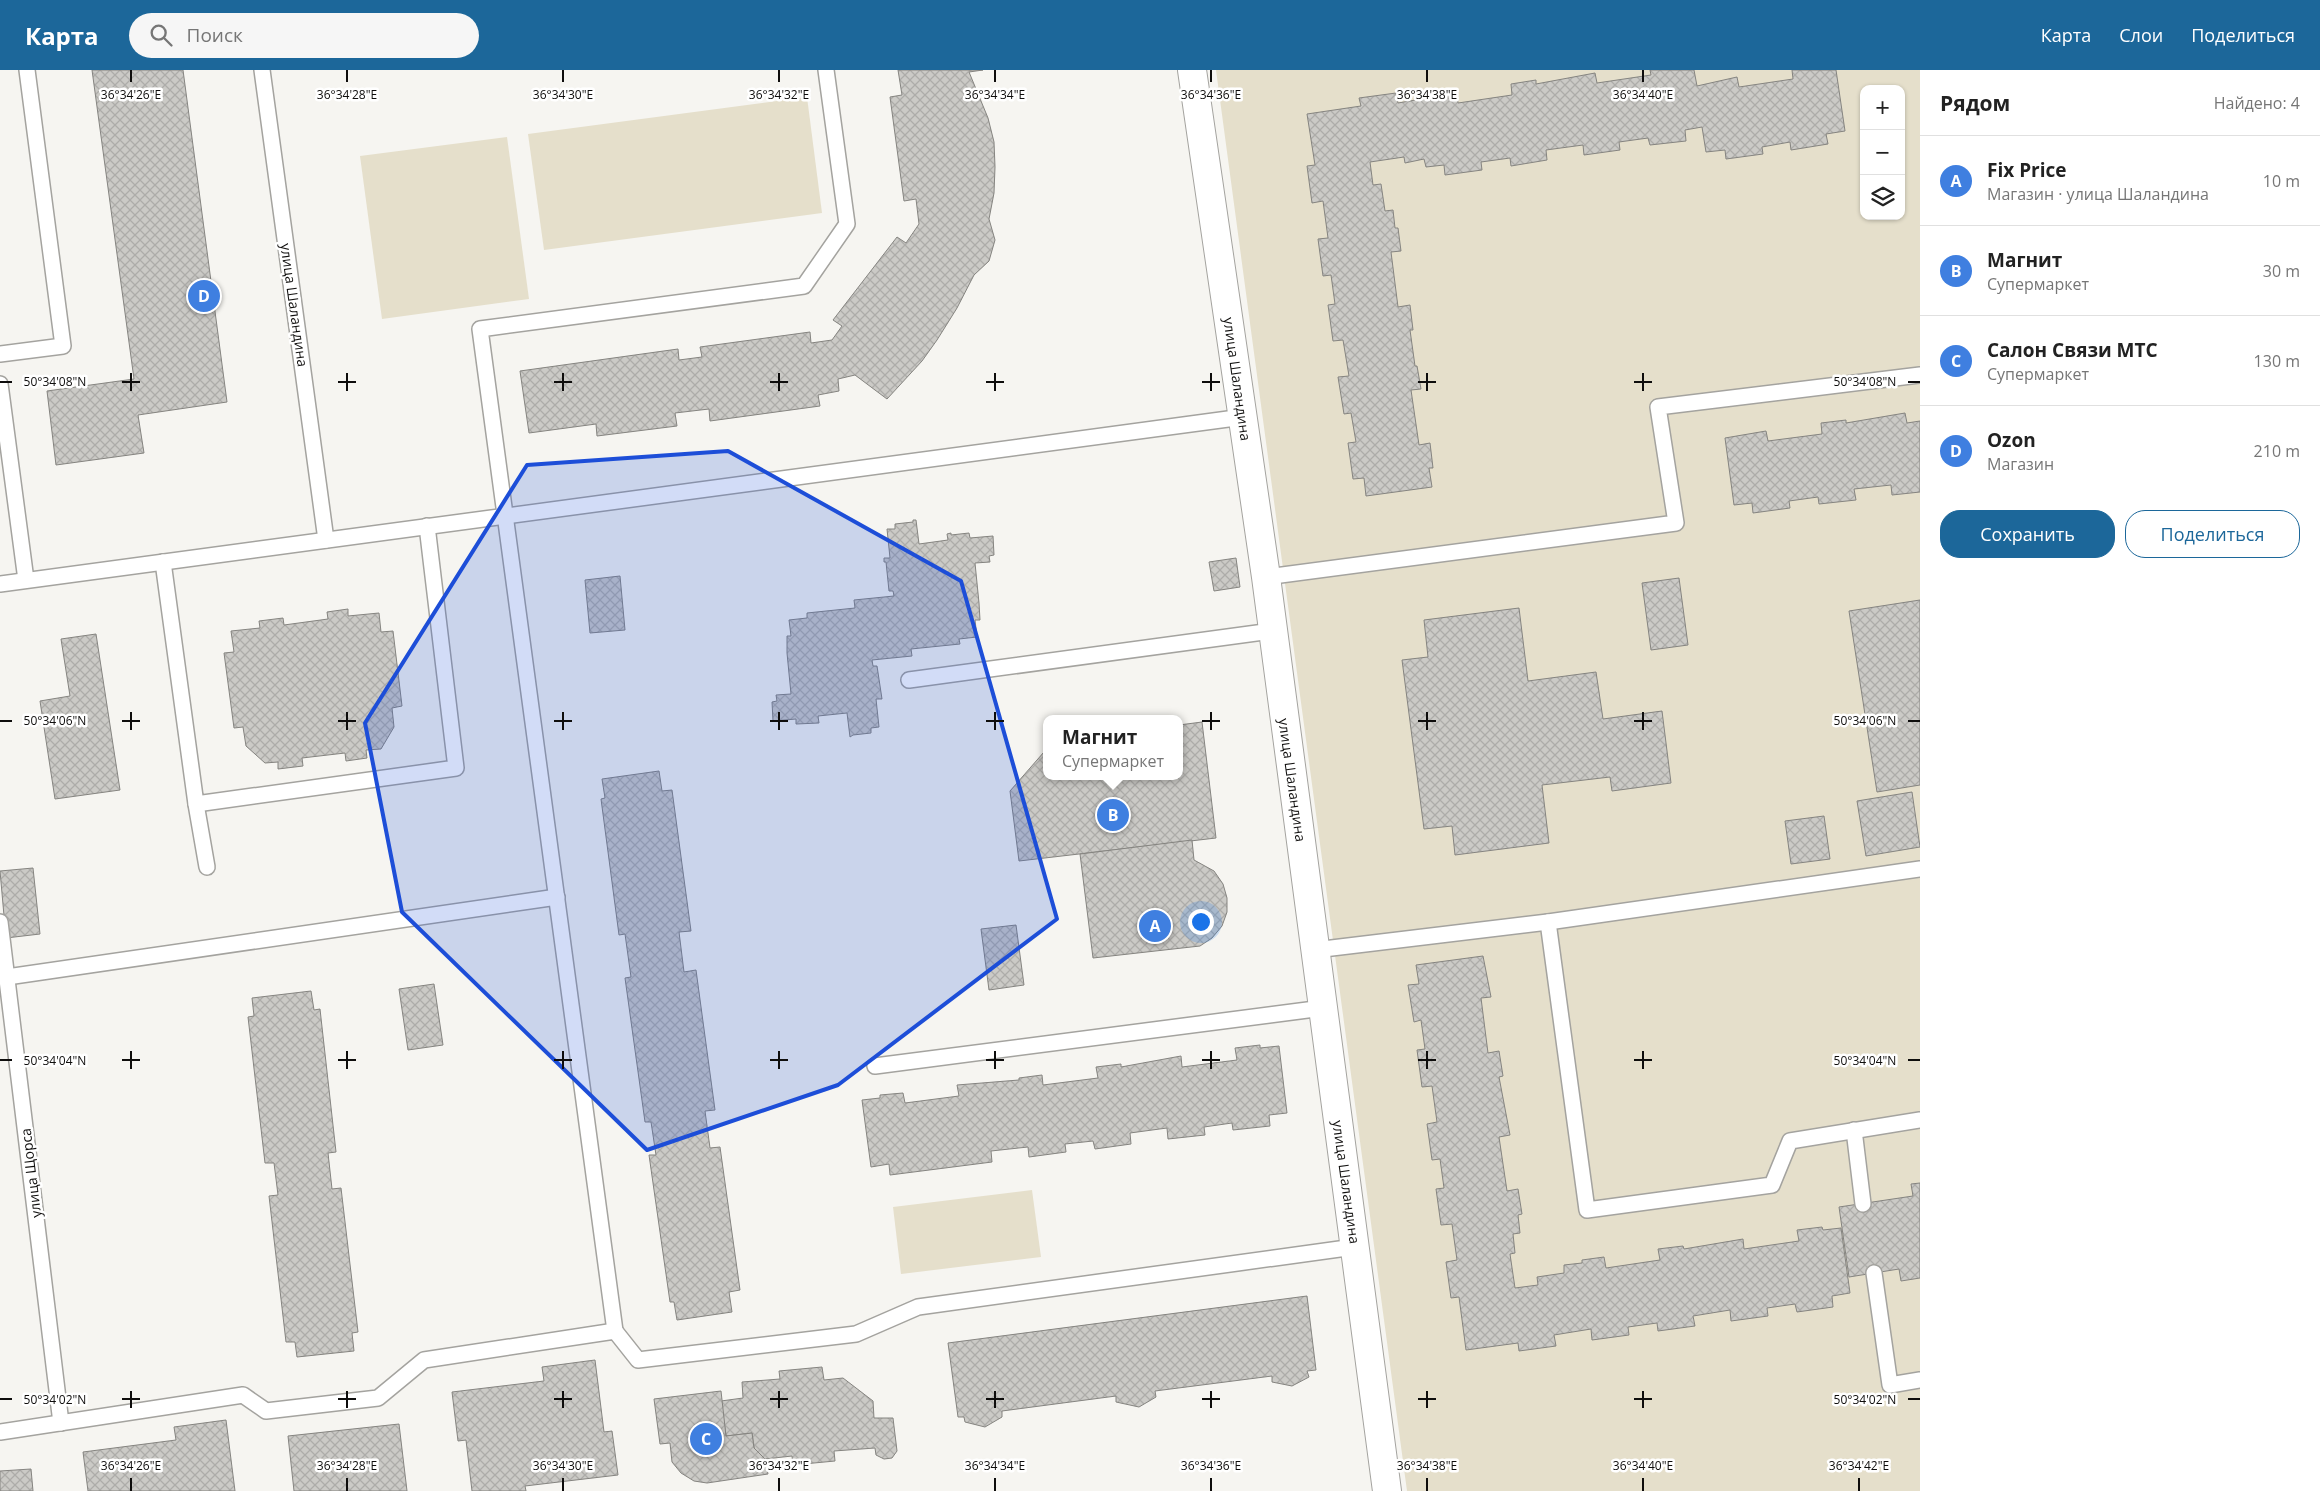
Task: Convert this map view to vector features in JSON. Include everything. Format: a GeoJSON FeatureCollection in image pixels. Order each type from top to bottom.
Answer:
{"type":"FeatureCollection","features":[{"type":"Feature","properties":{"kind":"street","name":"улица Шаландина"},"geometry":{"type":"LineString","coordinates":[[1192,70],[1266,577],[1387,1491]]}},
{"type":"Feature","properties":{"kind":"lane"},"geometry":{"type":"LineString","coordinates":[[0,354],[63,346],[27,70]]}},
{"type":"Feature","properties":{"kind":"lane","name":"улица Шаландина"},"geometry":{"type":"LineString","coordinates":[[262,70],[326,540]]}},
{"type":"Feature","properties":{"kind":"lane"},"geometry":{"type":"LineString","coordinates":[[826,70],[846,224],[804,286],[480,329],[615,1331],[638,1360],[856,1334],[918,1307],[1354,1248]]}},
{"type":"Feature","properties":{"kind":"lane"},"geometry":{"type":"LineString","coordinates":[[1266,577],[1676,523],[1658,407],[1920,375]]}},
{"type":"Feature","properties":{"kind":"lane"},"geometry":{"type":"LineString","coordinates":[[0,384],[26,580]]}},
{"type":"Feature","properties":{"kind":"lane"},"geometry":{"type":"LineString","coordinates":[[0,584],[1243,417]]}},
{"type":"Feature","properties":{"kind":"lane"},"geometry":{"type":"LineString","coordinates":[[196,804],[456,768],[427,526]]}},
{"type":"Feature","properties":{"kind":"lane"},"geometry":{"type":"LineString","coordinates":[[163,562],[196,804],[207,867]]}},
{"type":"Feature","properties":{"kind":"lane"},"geometry":{"type":"LineString","coordinates":[[909,680],[1272,631]]}},
{"type":"Feature","properties":{"kind":"lane"},"geometry":{"type":"LineString","coordinates":[[1315,950],[1548,922],[1920,869]]}},
{"type":"Feature","properties":{"kind":"lane"},"geometry":{"type":"LineString","coordinates":[[7,977],[557,897]]}},
{"type":"Feature","properties":{"kind":"lane","name":"улица Щорса"},"geometry":{"type":"LineString","coordinates":[[0,922],[61,1423]]}},
{"type":"Feature","properties":{"kind":"lane"},"geometry":{"type":"LineString","coordinates":[[1548,922],[1587,1210],[1772,1185],[1790,1141],[1920,1120]]}},
{"type":"Feature","properties":{"kind":"lane"},"geometry":{"type":"LineString","coordinates":[[874,1066],[1322,1008]]}},
{"type":"Feature","properties":{"kind":"lane"},"geometry":{"type":"LineString","coordinates":[[1854,1130],[1863,1204]]}},
{"type":"Feature","properties":{"kind":"lane"},"geometry":{"type":"LineString","coordinates":[[1874,1273],[1890,1385],[1920,1380]]}},
{"type":"Feature","properties":{"kind":"lane"},"geometry":{"type":"LineString","coordinates":[[0,1432],[243,1395],[266,1410],[378,1398],[424,1360],[615,1331]]}},
{"type":"Feature","properties":{"kind":"highlighted area"},"geometry":{"type":"Polygon","coordinates":[[[728,451],[961,581],[1057,919],[838,1085],[647,1150],[402,912],[365,723],[527,465],[728,451]]]}},
{"type":"Feature","properties":{"kind":"shaded area"},"geometry":{"type":"Polygon","coordinates":[[[1216,70],[1920,70],[1920,1491],[1407,1491],[1216,70]]]}},
{"type":"Feature","properties":{"kind":"shaded area"},"geometry":{"type":"Polygon","coordinates":[[[807,97],[822,213],[544,250],[528,134],[807,97]]]}},
{"type":"Feature","properties":{"kind":"shaded area"},"geometry":{"type":"Polygon","coordinates":[[[507,137],[529,299],[382,319],[360,156],[507,137]]]}},
{"type":"Feature","properties":{"kind":"shaded area"},"geometry":{"type":"Polygon","coordinates":[[[1032,1190],[1041,1257],[901,1274],[893,1207],[1032,1190]]]}},
{"type":"Feature","properties":{"kind":"building"},"geometry":{"type":"Polygon","coordinates":[[[92,70],[183,70],[227,402],[138,415],[144,453],[56,465],[47,391],[134,379],[92,70]]]}},
{"type":"Feature","properties":{"kind":"building"},"geometry":{"type":"Polygon","coordinates":[[[898,70],[983,70],[969,72],[988,118],[994,142],[994,193],[989,219],[995,240],[989,261],[974,275],[957,308],[937,340],[922,361],[887,399],[855,375],[838,379],[839,391],[818,395],[820,406],[710,421],[709,409],[675,413],[677,426],[597,436],[596,424],[529,433],[520,371],[678,349],[679,360],[702,357],[700,347],[810,332],[811,343],[832,340],[842,326],[833,320],[897,237],[906,243],[919,224],[916,199],[904,201],[890,97],[902,95],[898,70]]]}},
{"type":"Feature","properties":{"kind":"building"},"geometry":{"type":"Polygon","coordinates":[[[1650,70],[1694,70],[1697,86],[1737,77],[1739,87],[1793,79],[1792,70],[1836,70],[1845,131],[1826,134],[1828,144],[1791,150],[1790,142],[1762,147],[1763,154],[1726,159],[1725,150],[1706,152],[1702,127],[1685,130],[1686,141],[1650,145],[1648,138],[1619,142],[1620,150],[1584,155],[1583,145],[1546,150],[1547,160],[1511,166],[1510,158],[1481,162],[1482,170],[1445,175],[1444,165],[1426,167],[1424,159],[1405,163],[1404,157],[1370,162],[1373,185],[1381,184],[1385,211],[1393,210],[1395,228],[1398,228],[1401,251],[1391,252],[1398,307],[1410,305],[1413,330],[1410,330],[1415,366],[1417,366],[1421,389],[1411,390],[1419,445],[1430,443],[1433,468],[1429,468],[1432,487],[1366,496],[1364,478],[1353,479],[1348,443],[1356,442],[1351,413],[1344,414],[1338,377],[1349,376],[1343,340],[1333,341],[1328,305],[1335,304],[1331,275],[1323,276],[1318,239],[1328,238],[1323,201],[1312,203],[1307,166],[1315,165],[1307,114],[1361,106],[1359,98],[1396,93],[1398,103],[1457,93],[1458,103],[1512,95],[1511,84],[1536,80],[1536,84],[1595,73],[1597,83],[1651,75],[1650,70]]]}},
{"type":"Feature","properties":{"kind":"building"},"geometry":{"type":"Polygon","coordinates":[[[1905,413],[1907,423],[1920,421],[1920,492],[1892,495],[1891,485],[1854,489],[1856,500],[1819,504],[1818,497],[1789,501],[1790,508],[1753,513],[1752,503],[1734,505],[1725,438],[1766,431],[1768,441],[1822,434],[1821,423],[1846,420],[1846,423],[1905,413]]]}},
{"type":"Feature","properties":{"kind":"building"},"geometry":{"type":"Polygon","coordinates":[[[913,520],[916,520],[919,544],[948,540],[947,534],[951,533],[951,535],[969,533],[970,538],[993,536],[994,555],[989,556],[990,562],[975,563],[980,620],[975,620],[977,637],[959,639],[960,644],[911,649],[912,656],[872,660],[873,666],[877,666],[882,699],[876,699],[879,727],[871,728],[871,733],[850,737],[847,713],[818,716],[819,723],[796,724],[796,719],[773,721],[772,702],[777,701],[776,695],[791,694],[787,653],[787,636],[791,636],[789,620],[807,618],[807,613],[855,608],[854,600],[894,596],[893,591],[889,591],[886,562],[884,562],[884,558],[890,558],[887,529],[895,529],[895,524],[913,522],[913,520]]]}},
{"type":"Feature","properties":{"kind":"building"},"geometry":{"type":"Polygon","coordinates":[[[1236,558],[1240,587],[1214,591],[1209,562],[1236,558]]]}},
{"type":"Feature","properties":{"kind":"building"},"geometry":{"type":"Polygon","coordinates":[[[620,576],[625,630],[590,633],[585,580],[620,576]]]}},
{"type":"Feature","properties":{"kind":"building"},"geometry":{"type":"Polygon","coordinates":[[[1679,578],[1688,645],[1651,650],[1642,583],[1679,578]]]}},
{"type":"Feature","properties":{"kind":"building"},"geometry":{"type":"Polygon","coordinates":[[[1920,600],[1920,785],[1877,792],[1849,611],[1920,600]]]}},
{"type":"Feature","properties":{"kind":"building"},"geometry":{"type":"Polygon","coordinates":[[[1519,608],[1528,681],[1596,672],[1603,719],[1662,711],[1671,783],[1612,791],[1610,777],[1542,785],[1549,843],[1455,855],[1452,826],[1424,829],[1402,660],[1428,657],[1424,620],[1519,608]]]}},
{"type":"Feature","properties":{"kind":"building"},"geometry":{"type":"Polygon","coordinates":[[[348,609],[348,616],[379,613],[381,632],[393,631],[402,706],[392,708],[394,727],[381,749],[366,750],[367,758],[346,761],[345,753],[302,758],[303,766],[278,769],[278,762],[265,763],[246,746],[243,727],[234,728],[224,653],[234,652],[231,631],[260,628],[259,621],[283,618],[284,625],[328,619],[327,612],[348,609]]]}},
{"type":"Feature","properties":{"kind":"building"},"geometry":{"type":"Polygon","coordinates":[[[96,634],[120,790],[55,799],[40,701],[70,696],[61,639],[96,634]]]}},
{"type":"Feature","properties":{"kind":"building"},"geometry":{"type":"Polygon","coordinates":[[[1202,722],[1216,838],[1019,861],[1010,791],[1043,753],[1043,780],[1183,780],[1183,724],[1202,722]]]}},
{"type":"Feature","properties":{"kind":"building"},"geometry":{"type":"Polygon","coordinates":[[[659,771],[662,791],[672,790],[691,931],[679,932],[684,972],[696,970],[715,1110],[705,1111],[710,1148],[720,1147],[740,1290],[729,1292],[732,1312],[677,1320],[674,1302],[670,1302],[649,1155],[656,1155],[651,1122],[645,1122],[625,978],[631,977],[625,934],[619,935],[601,799],[605,798],[602,779],[659,771]]]}},
{"type":"Feature","properties":{"kind":"building"},"geometry":{"type":"Polygon","coordinates":[[[1912,792],[1920,847],[1866,856],[1857,801],[1912,792]]]}},
{"type":"Feature","properties":{"kind":"building"},"geometry":{"type":"Polygon","coordinates":[[[1824,816],[1830,859],[1791,864],[1785,821],[1824,816]]]}},
{"type":"Feature","properties":{"kind":"building"},"geometry":{"type":"Polygon","coordinates":[[[1192,840],[1194,860],[1214,871],[1223,884],[1227,898],[1227,912],[1222,926],[1212,938],[1200,946],[1093,958],[1080,854],[1192,840]]]}},
{"type":"Feature","properties":{"kind":"building"},"geometry":{"type":"Polygon","coordinates":[[[33,868],[40,934],[6,938],[0,871],[33,868]]]}},
{"type":"Feature","properties":{"kind":"building"},"geometry":{"type":"Polygon","coordinates":[[[1016,925],[1024,985],[989,990],[981,929],[1016,925]]]}},
{"type":"Feature","properties":{"kind":"building"},"geometry":{"type":"Polygon","coordinates":[[[1483,956],[1491,997],[1481,998],[1488,1053],[1499,1051],[1503,1076],[1499,1077],[1510,1135],[1499,1137],[1507,1191],[1518,1189],[1522,1214],[1518,1215],[1520,1233],[1513,1234],[1515,1253],[1510,1254],[1515,1288],[1538,1285],[1537,1277],[1564,1273],[1564,1265],[1582,1263],[1582,1260],[1604,1257],[1606,1268],[1660,1260],[1658,1249],[1683,1246],[1684,1249],[1743,1239],[1744,1249],[1799,1241],[1797,1230],[1822,1227],[1823,1230],[1841,1228],[1850,1293],[1832,1296],[1833,1307],[1797,1312],[1795,1304],[1767,1308],[1768,1316],[1731,1321],[1730,1310],[1693,1316],[1695,1326],[1658,1331],[1657,1323],[1628,1327],[1629,1335],[1592,1340],[1591,1329],[1554,1335],[1556,1346],[1519,1351],[1518,1343],[1466,1350],[1459,1297],[1451,1298],[1446,1262],[1457,1260],[1452,1224],[1441,1225],[1436,1189],[1444,1188],[1440,1159],[1432,1160],[1427,1124],[1437,1122],[1432,1086],[1422,1087],[1417,1050],[1425,1049],[1421,1020],[1414,1022],[1408,985],[1419,984],[1416,965],[1483,956]]]}},
{"type":"Feature","properties":{"kind":"building"},"geometry":{"type":"Polygon","coordinates":[[[434,984],[443,1045],[408,1050],[399,989],[434,984]]]}},
{"type":"Feature","properties":{"kind":"building"},"geometry":{"type":"Polygon","coordinates":[[[311,991],[314,1010],[320,1009],[336,1152],[328,1153],[332,1189],[341,1188],[358,1332],[352,1333],[354,1351],[297,1357],[295,1342],[286,1342],[269,1196],[278,1195],[274,1163],[265,1163],[248,1017],[254,1016],[252,998],[311,991]]]}},
{"type":"Feature","properties":{"kind":"building"},"geometry":{"type":"Polygon","coordinates":[[[1260,1045],[1260,1048],[1279,1046],[1287,1113],[1269,1115],[1270,1126],[1233,1130],[1232,1123],[1204,1127],[1205,1135],[1168,1139],[1167,1128],[1130,1133],[1131,1144],[1095,1149],[1093,1141],[1065,1144],[1066,1152],[1029,1157],[1028,1147],[991,1151],[992,1162],[890,1175],[889,1164],[871,1167],[862,1100],[880,1098],[880,1095],[903,1093],[905,1103],[959,1096],[957,1085],[1019,1080],[1019,1078],[1042,1075],[1043,1085],[1098,1078],[1096,1067],[1121,1064],[1121,1067],[1181,1056],[1182,1067],[1237,1060],[1235,1048],[1260,1045]]]}},
{"type":"Feature","properties":{"kind":"building"},"geometry":{"type":"Polygon","coordinates":[[[1920,1183],[1920,1278],[1901,1281],[1899,1269],[1849,1277],[1839,1207],[1913,1196],[1911,1184],[1920,1183]]]}},
{"type":"Feature","properties":{"kind":"building"},"geometry":{"type":"Polygon","coordinates":[[[1307,1296],[1316,1370],[1307,1371],[1309,1377],[1292,1386],[1272,1382],[1272,1376],[1155,1391],[1156,1397],[1139,1407],[1116,1402],[1116,1396],[1002,1411],[1002,1417],[985,1427],[965,1422],[964,1417],[958,1417],[948,1343],[1307,1296]]]}},
{"type":"Feature","properties":{"kind":"building"},"geometry":{"type":"Polygon","coordinates":[[[595,1360],[604,1432],[612,1431],[618,1475],[525,1486],[526,1491],[472,1491],[466,1440],[458,1441],[452,1392],[544,1381],[542,1367],[595,1360]]]}},
{"type":"Feature","properties":{"kind":"building"},"geometry":{"type":"Polygon","coordinates":[[[822,1367],[824,1380],[843,1378],[873,1401],[874,1418],[893,1418],[897,1451],[892,1458],[884,1459],[876,1455],[875,1448],[834,1451],[835,1461],[793,1465],[792,1456],[765,1459],[754,1448],[752,1433],[726,1436],[721,1401],[743,1398],[742,1382],[780,1379],[779,1371],[822,1367]]]}},
{"type":"Feature","properties":{"kind":"building"},"geometry":{"type":"Polygon","coordinates":[[[721,1391],[726,1436],[752,1433],[754,1448],[765,1459],[768,1474],[707,1483],[694,1481],[681,1473],[672,1462],[670,1443],[660,1444],[654,1399],[721,1391]]]}},
{"type":"Feature","properties":{"kind":"building"},"geometry":{"type":"Polygon","coordinates":[[[226,1420],[235,1491],[88,1491],[83,1452],[176,1440],[174,1427],[226,1420]]]}},
{"type":"Feature","properties":{"kind":"building"},"geometry":{"type":"Polygon","coordinates":[[[399,1424],[407,1491],[294,1491],[288,1436],[399,1424]]]}},
{"type":"Feature","properties":{"kind":"building"},"geometry":{"type":"Polygon","coordinates":[[[31,1469],[33,1491],[0,1491],[0,1471],[31,1469]]]}},
{"type":"Feature","properties":{"kind":"place","name":"Ozon"},"geometry":{"type":"Point","coordinates":[204,296]}},
{"type":"Feature","properties":{"kind":"place","name":"Магнит"},"geometry":{"type":"Point","coordinates":[1113,815]}},
{"type":"Feature","properties":{"kind":"place","name":"Fix Price"},"geometry":{"type":"Point","coordinates":[1155,926]}},
{"type":"Feature","properties":{"kind":"place","name":"Салон Связи МТС"},"geometry":{"type":"Point","coordinates":[706,1439]}}]}
